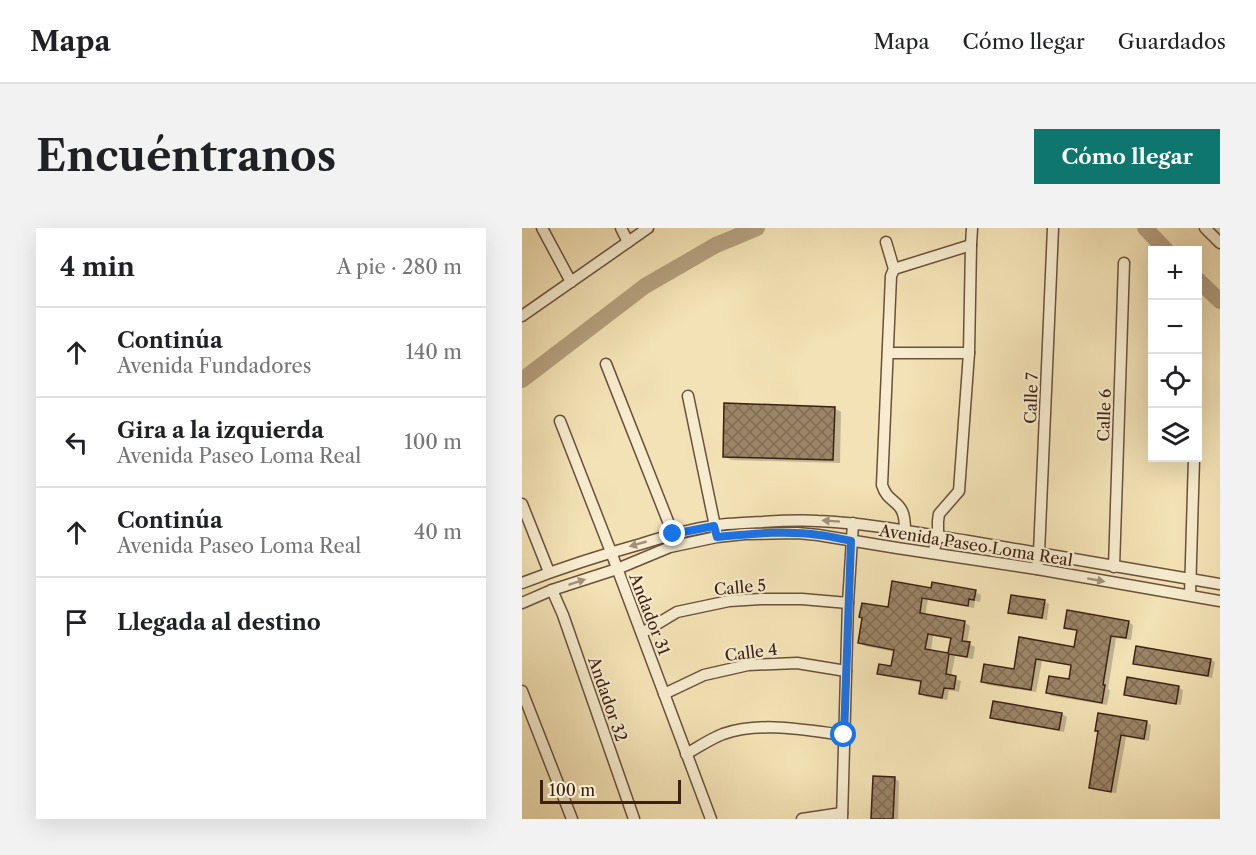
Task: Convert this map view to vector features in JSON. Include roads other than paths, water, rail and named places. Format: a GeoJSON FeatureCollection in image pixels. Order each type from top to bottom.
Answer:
{"type":"FeatureCollection","features":[{"type":"Feature","properties":{"kind":"street"},"geometry":{"type":"LineString","coordinates":[[542,228],[571,282]]}},
{"type":"Feature","properties":{"kind":"street"},"geometry":{"type":"LineString","coordinates":[[621,228],[628,242]]}},
{"type":"Feature","properties":{"kind":"street"},"geometry":{"type":"LineString","coordinates":[[522,316],[648,228]]}},
{"type":"Feature","properties":{"kind":"street"},"geometry":{"type":"LineString","coordinates":[[933,553],[938,536],[939,514],[960,491],[969,353],[972,228]]}},
{"type":"Feature","properties":{"kind":"street","name":"Calle 7"},"geometry":{"type":"LineString","coordinates":[[1037,569],[1053,228]]}},
{"type":"Feature","properties":{"kind":"street"},"geometry":{"type":"LineString","coordinates":[[1205,228],[1220,243]]}},
{"type":"Feature","properties":{"kind":"street"},"geometry":{"type":"LineString","coordinates":[[886,242],[894,269],[891,276],[882,485],[889,499],[902,511],[906,531]]}},
{"type":"Feature","properties":{"kind":"street"},"geometry":{"type":"LineString","coordinates":[[894,269],[971,245]]}},
{"type":"Feature","properties":{"kind":"street","name":"Calle 6"},"geometry":{"type":"LineString","coordinates":[[1114,567],[1124,263]]}},
{"type":"Feature","properties":{"kind":"street"},"geometry":{"type":"LineString","coordinates":[[888,352],[969,353]]}},
{"type":"Feature","properties":{"kind":"street"},"geometry":{"type":"LineString","coordinates":[[606,364],[673,534]]}},
{"type":"Feature","properties":{"kind":"street"},"geometry":{"type":"LineString","coordinates":[[688,396],[717,537]]}},
{"type":"Feature","properties":{"kind":"street","name":"Andador 31"},"geometry":{"type":"LineString","coordinates":[[560,421],[711,819]]}},
{"type":"Feature","properties":{"kind":"street"},"geometry":{"type":"LineString","coordinates":[[1190,595],[1194,462]]}},
{"type":"Feature","properties":{"kind":"street"},"geometry":{"type":"LineString","coordinates":[[522,504],[549,572]]}},
{"type":"Feature","properties":{"kind":"street","name":"Avenida Paseo Loma Real"},"geometry":{"type":"LineString","coordinates":[[522,603],[552,590],[617,569],[670,547],[745,529],[815,520],[853,523],[938,536],[1220,584]]}},
{"type":"Feature","properties":{"kind":"street"},"geometry":{"type":"LineString","coordinates":[[802,819],[842,816],[848,603],[853,523]]}},
{"type":"Feature","properties":{"kind":"street","name":"Avenida Paseo Loma Real"},"geometry":{"type":"LineString","coordinates":[[522,583],[611,552],[673,534],[714,526],[818,535],[1037,569],[1220,601]]}},
{"type":"Feature","properties":{"kind":"street","name":"Andador 32"},"geometry":{"type":"LineString","coordinates":[[552,590],[563,615],[634,819]]}},
{"type":"Feature","properties":{"kind":"street","name":"Calle 5"},"geometry":{"type":"LineString","coordinates":[[642,633],[677,612],[729,601],[801,599],[848,603]]}},
{"type":"Feature","properties":{"kind":"street","name":"Calle 4"},"geometry":{"type":"LineString","coordinates":[[664,694],[704,675],[748,665],[797,663],[846,671]]}},
{"type":"Feature","properties":{"kind":"street"},"geometry":{"type":"LineString","coordinates":[[522,691],[572,819]]}},
{"type":"Feature","properties":{"kind":"street"},"geometry":{"type":"LineString","coordinates":[[686,754],[723,734],[748,729],[772,728],[844,735]]}},
{"type":"Feature","properties":{"kind":"waterway"},"geometry":{"type":"LineString","coordinates":[[522,380],[645,286],[716,245],[757,228]]}},
{"type":"Feature","properties":{"kind":"waterway"},"geometry":{"type":"LineString","coordinates":[[1145,228],[1162,246]]}},
{"type":"Feature","properties":{"kind":"waterway"},"geometry":{"type":"LineString","coordinates":[[1202,284],[1220,301]]}}]}
